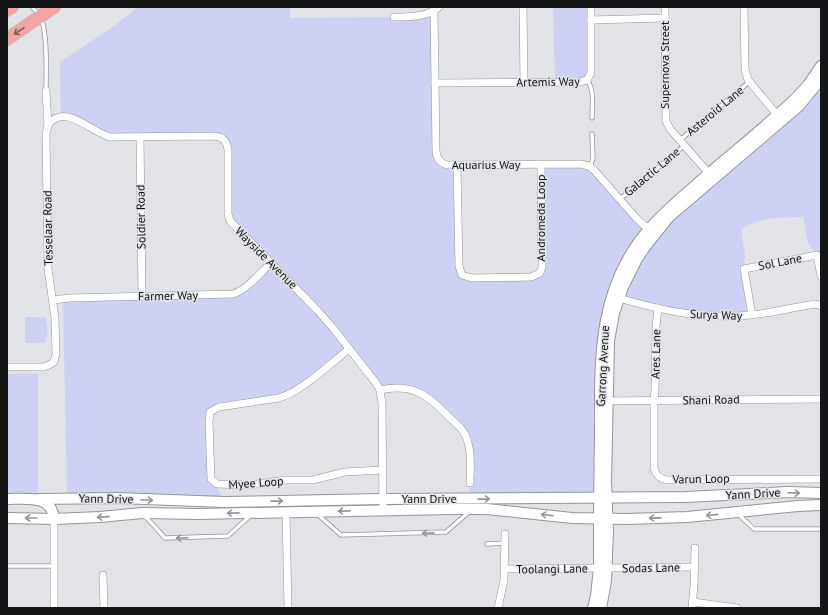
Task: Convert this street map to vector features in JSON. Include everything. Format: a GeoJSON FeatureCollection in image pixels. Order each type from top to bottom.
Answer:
{"type":"FeatureCollection","features":[{"type":"Feature","properties":{"kind":"highway"},"geometry":{"type":"LineString","coordinates":[[7,10],[12,7]]}},
{"type":"Feature","properties":{"kind":"highway"},"geometry":{"type":"LineString","coordinates":[[7,39],[37,12],[54,7]]}},
{"type":"Feature","properties":{"kind":"street"},"geometry":{"type":"LineString","coordinates":[[523,7],[524,82]]}},
{"type":"Feature","properties":{"kind":"street","name":"Artemis Way"},"geometry":{"type":"LineString","coordinates":[[435,82],[579,82],[587,80],[591,73],[591,7]]}},
{"type":"Feature","properties":{"kind":"street","name":"Supernova Street"},"geometry":{"type":"LineString","coordinates":[[665,7],[666,121],[670,129],[711,176]]}},
{"type":"Feature","properties":{"kind":"street"},"geometry":{"type":"LineString","coordinates":[[744,7],[744,69],[749,82],[780,118]]}},
{"type":"Feature","properties":{"kind":"street"},"geometry":{"type":"LineString","coordinates":[[394,17],[412,17],[437,9]]}},
{"type":"Feature","properties":{"kind":"street","name":"Aquarius Way"},"geometry":{"type":"LineString","coordinates":[[437,9],[435,82],[436,151],[437,158],[440,162],[447,165],[581,164],[590,167]]}},
{"type":"Feature","properties":{"kind":"street"},"geometry":{"type":"LineString","coordinates":[[592,20],[665,18]]}},
{"type":"Feature","properties":{"kind":"street","name":"Garrong Avenue"},"geometry":{"type":"LineString","coordinates":[[780,118],[821,66]]}},
{"type":"Feature","properties":{"kind":"street","name":"Garrong Avenue"},"geometry":{"type":"LineString","coordinates":[[601,608],[606,581],[603,568],[604,400],[615,297],[651,232],[669,217],[711,176],[805,99],[821,79]]}},
{"type":"Feature","properties":{"kind":"street","name":"Tesselaar Road"},"geometry":{"type":"LineString","coordinates":[[7,367],[44,366],[52,364],[56,354],[55,318],[48,270],[46,134],[48,125],[46,91]]}},
{"type":"Feature","properties":{"kind":"street","name":"Wayside Avenue"},"geometry":{"type":"LineString","coordinates":[[48,125],[54,118],[67,116],[106,136],[214,136],[223,138],[228,149],[229,218],[232,224],[318,311],[380,390]]}},
{"type":"Feature","properties":{"kind":"street","name":"Soldier Road"},"geometry":{"type":"LineString","coordinates":[[140,137],[142,297]]}},
{"type":"Feature","properties":{"kind":"street","name":"Andromeda Loop"},"geometry":{"type":"LineString","coordinates":[[457,165],[459,266],[462,275],[480,278],[531,277],[540,273],[542,267],[541,165]]}},
{"type":"Feature","properties":{"kind":"street"},"geometry":{"type":"LineString","coordinates":[[590,167],[637,219],[651,232]]}},
{"type":"Feature","properties":{"kind":"street","name":"Sol Lane"},"geometry":{"type":"LineString","coordinates":[[752,315],[744,269],[817,256],[821,276]]}},
{"type":"Feature","properties":{"kind":"street","name":"Farmer Way"},"geometry":{"type":"LineString","coordinates":[[53,300],[70,298],[233,294],[242,291],[271,263]]}},
{"type":"Feature","properties":{"kind":"street","name":"Surya Way"},"geometry":{"type":"LineString","coordinates":[[615,297],[681,313],[707,316],[752,315],[816,304],[821,306]]}},
{"type":"Feature","properties":{"kind":"street","name":"Ares Lane"},"geometry":{"type":"LineString","coordinates":[[654,400],[658,308]]}},
{"type":"Feature","properties":{"kind":"street","name":"Myee Loop"},"geometry":{"type":"LineString","coordinates":[[349,349],[298,389],[287,395],[279,398],[219,407],[210,412],[211,479],[216,484],[250,485],[286,480],[313,480],[351,471],[382,470]]}},
{"type":"Feature","properties":{"kind":"street"},"geometry":{"type":"LineString","coordinates":[[383,510],[382,403],[380,390],[397,388],[420,392],[434,401],[459,426],[469,443],[470,483]]}},
{"type":"Feature","properties":{"kind":"street","name":"Shani Road"},"geometry":{"type":"LineString","coordinates":[[604,400],[821,399]]}},
{"type":"Feature","properties":{"kind":"street","name":"Varun Loop"},"geometry":{"type":"LineString","coordinates":[[654,400],[654,468],[660,478],[667,480],[821,479]]}},
{"type":"Feature","properties":{"kind":"street","name":"Yann Drive"},"geometry":{"type":"LineString","coordinates":[[7,499],[118,498],[224,502],[382,499],[685,497],[788,492],[821,493]]}},
{"type":"Feature","properties":{"kind":"street"},"geometry":{"type":"LineString","coordinates":[[38,499],[45,502],[52,508],[54,519],[54,608]]}},
{"type":"Feature","properties":{"kind":"street","name":"Yann Drive"},"geometry":{"type":"LineString","coordinates":[[7,518],[54,519],[142,513],[254,513],[472,509],[502,510],[562,517],[687,517],[798,506],[821,506]]}},
{"type":"Feature","properties":{"kind":"street"},"geometry":{"type":"LineString","coordinates":[[286,512],[288,608]]}},
{"type":"Feature","properties":{"kind":"street"},"geometry":{"type":"LineString","coordinates":[[498,608],[505,569],[505,534]]}},
{"type":"Feature","properties":{"kind":"street"},"geometry":{"type":"LineString","coordinates":[[695,548],[692,605],[737,608]]}},
{"type":"Feature","properties":{"kind":"street","name":"Sodas Lane"},"geometry":{"type":"LineString","coordinates":[[603,568],[695,567]]}},
{"type":"Feature","properties":{"kind":"street","name":"Garrong Avenue"},"geometry":{"type":"LineString","coordinates":[[593,608],[603,568]]}},
{"type":"Feature","properties":{"kind":"street","name":"Toolangi Lane"},"geometry":{"type":"LineString","coordinates":[[505,569],[603,568]]}},
{"type":"Feature","properties":{"kind":"street"},"geometry":{"type":"LineString","coordinates":[[104,575],[104,608]]}},
{"type":"Feature","properties":{"kind":"lane"},"geometry":{"type":"LineString","coordinates":[[37,12],[44,26],[46,91]]}},
{"type":"Feature","properties":{"kind":"lane"},"geometry":{"type":"LineString","coordinates":[[587,80],[592,91],[592,118]]}},
{"type":"Feature","properties":{"kind":"lane","name":"Asteroid Lane"},"geometry":{"type":"LineString","coordinates":[[682,143],[749,82]]}},
{"type":"Feature","properties":{"kind":"lane"},"geometry":{"type":"LineString","coordinates":[[590,167],[593,158],[592,134]]}},
{"type":"Feature","properties":{"kind":"lane","name":"Galactic Lane"},"geometry":{"type":"LineString","coordinates":[[620,199],[682,143]]}},
{"type":"Feature","properties":{"kind":"lane"},"geometry":{"type":"LineString","coordinates":[[314,512],[341,535],[446,532],[472,509]]}},
{"type":"Feature","properties":{"kind":"lane"},"geometry":{"type":"LineString","coordinates":[[736,512],[754,529],[821,528]]}},
{"type":"Feature","properties":{"kind":"lane"},"geometry":{"type":"LineString","coordinates":[[142,513],[165,538],[228,536],[254,513]]}},
{"type":"Feature","properties":{"kind":"lane"},"geometry":{"type":"LineString","coordinates":[[487,544],[505,543]]}},
{"type":"Feature","properties":{"kind":"lane"},"geometry":{"type":"LineString","coordinates":[[7,566],[54,566]]}},
{"type":"Feature","properties":{"kind":"shaded area"},"geometry":{"type":"Polygon","coordinates":[[[138,7],[290,7],[290,18],[394,17],[434,11],[437,157],[457,165],[459,266],[467,277],[540,273],[541,165],[589,166],[648,229],[612,295],[599,498],[469,499],[470,483],[466,437],[420,392],[380,390],[349,349],[293,393],[210,412],[210,473],[224,502],[67,498],[63,299],[233,294],[271,263],[232,224],[228,149],[223,138],[116,137],[61,116],[60,62],[114,26],[138,7]]]}},
{"type":"Feature","properties":{"kind":"shaded area"},"geometry":{"type":"Polygon","coordinates":[[[553,7],[591,7],[589,78],[555,82],[553,7]]]}},
{"type":"Feature","properties":{"kind":"shaded area"},"geometry":{"type":"Polygon","coordinates":[[[810,93],[821,93],[821,276],[817,255],[808,243],[803,217],[778,218],[755,222],[741,230],[745,255],[744,269],[752,315],[718,317],[619,298],[654,234],[810,93]]]}},
{"type":"Feature","properties":{"kind":"shaded area"},"geometry":{"type":"Polygon","coordinates":[[[25,317],[45,317],[48,330],[45,343],[25,343],[25,317]]]}},
{"type":"Feature","properties":{"kind":"shaded area"},"geometry":{"type":"Polygon","coordinates":[[[7,374],[38,374],[38,493],[7,493],[7,374]]]}}]}
